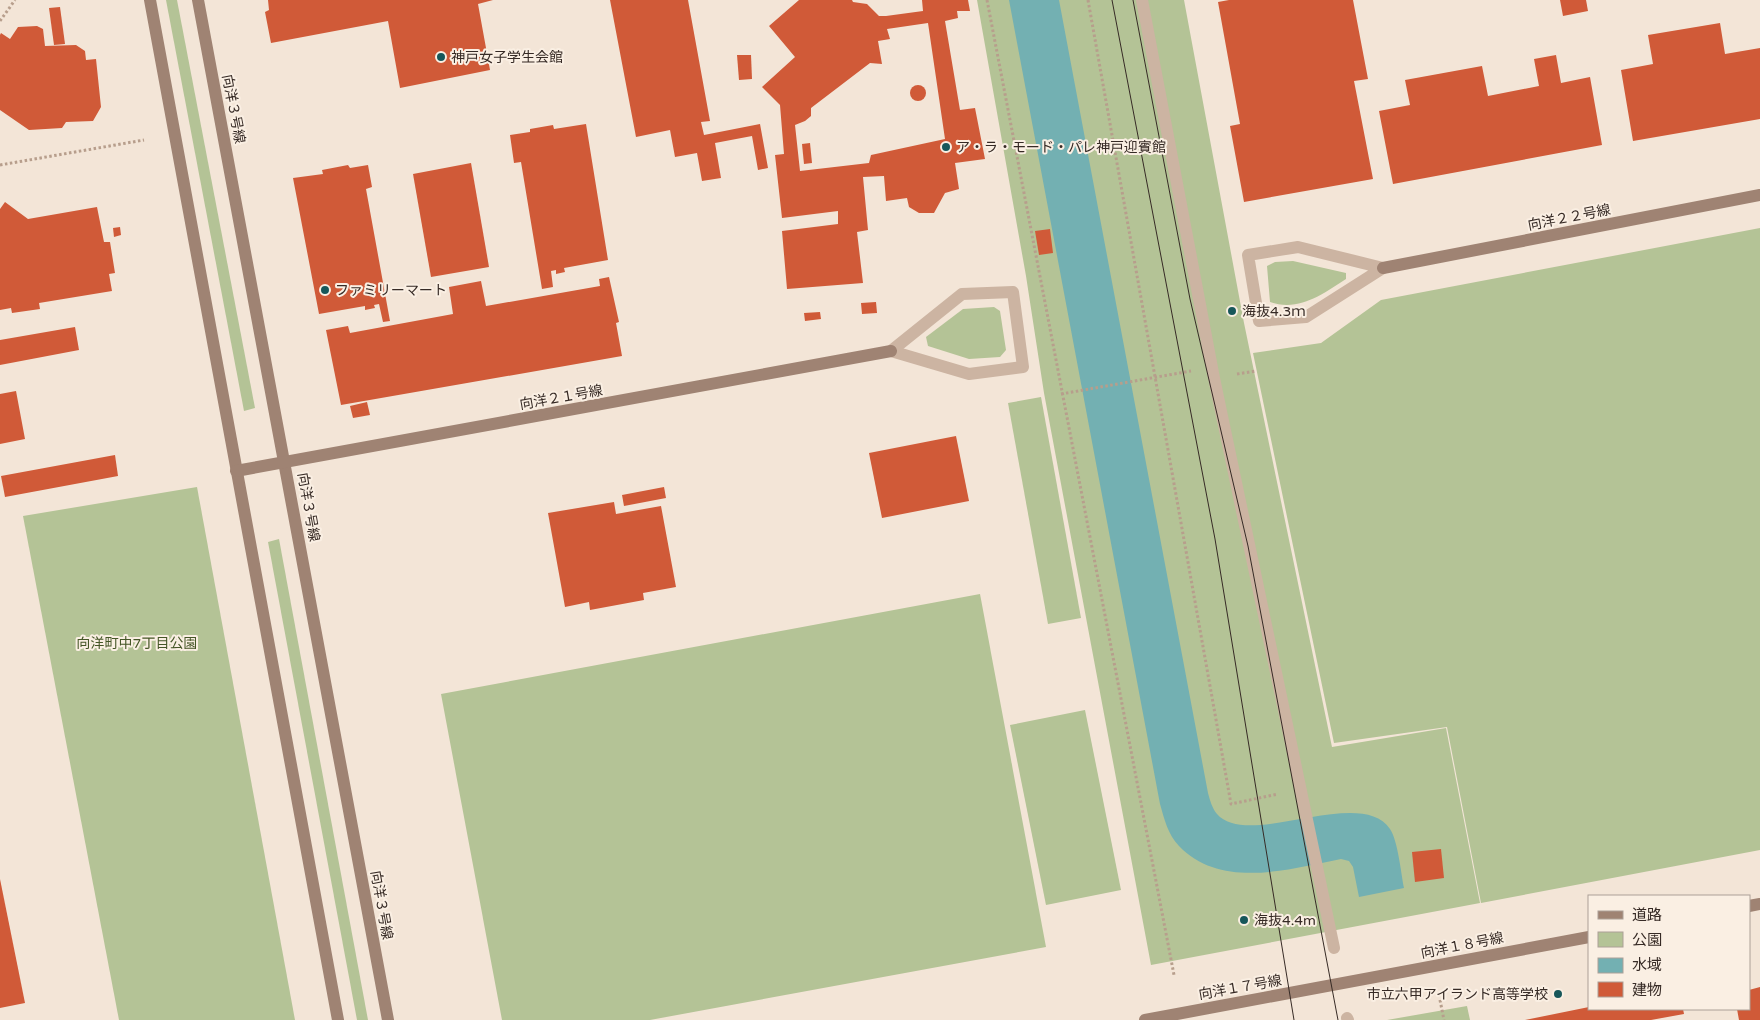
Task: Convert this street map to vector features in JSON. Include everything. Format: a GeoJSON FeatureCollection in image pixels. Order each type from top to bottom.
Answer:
{"type":"FeatureCollection","features":[{"type":"Feature","properties":{"kind":"street"},"geometry":{"type":"LineString","coordinates":[[150,0],[338,1020]]}},
{"type":"Feature","properties":{"kind":"street","name":"向洋３号線"},"geometry":{"type":"LineString","coordinates":[[198,0],[286,463],[388,1020]]}},
{"type":"Feature","properties":{"kind":"street"},"geometry":{"type":"LineString","coordinates":[[1142,0],[1213,366],[1306,813],[1316,870],[1334,948]]}},
{"type":"Feature","properties":{"kind":"street","name":"向洋２２号線"},"geometry":{"type":"LineString","coordinates":[[1383,268],[1298,247],[1248,255],[1259,321],[1306,317],[1383,268],[1760,195]]}},
{"type":"Feature","properties":{"kind":"street","name":"向洋２１号線"},"geometry":{"type":"LineString","coordinates":[[236,471],[891,351],[969,374],[1023,366],[1013,292],[962,294],[891,351]]}},
{"type":"Feature","properties":{"kind":"street","name":"向洋１８号線"},"geometry":{"type":"LineString","coordinates":[[1340,984],[1588,936]]}},
{"type":"Feature","properties":{"kind":"street","name":"向洋１７号線"},"geometry":{"type":"LineString","coordinates":[[1145,1020],[1340,984]]}},
{"type":"Feature","properties":{"kind":"path"},"geometry":{"type":"LineString","coordinates":[[0,21],[14,0]]}},
{"type":"Feature","properties":{"kind":"path"},"geometry":{"type":"LineString","coordinates":[[987,0],[1061,394],[1174,975]]}},
{"type":"Feature","properties":{"kind":"path"},"geometry":{"type":"LineString","coordinates":[[1088,0],[1231,804],[1301,790]]}},
{"type":"Feature","properties":{"kind":"path"},"geometry":{"type":"LineString","coordinates":[[0,165],[144,140]]}},
{"type":"Feature","properties":{"kind":"path"},"geometry":{"type":"LineString","coordinates":[[1061,394],[1213,366]]}},
{"type":"Feature","properties":{"kind":"path"},"geometry":{"type":"LineString","coordinates":[[1440,1000],[1444,1020]]}},
{"type":"Feature","properties":{"kind":"green space"},"geometry":{"type":"Polygon","coordinates":[[[166,0],[177,0],[255,408],[244,411],[166,0]]]}},
{"type":"Feature","properties":{"kind":"green space"},"geometry":{"type":"Polygon","coordinates":[[[977,0],[1184,0],[1244,323],[1332,747],[1446,728],[1480,903],[1151,965],[1044,393],[1026,276],[977,0]]]}},
{"type":"Feature","properties":{"kind":"green space"},"geometry":{"type":"Polygon","coordinates":[[[1760,228],[1760,850],[1481,903],[1447,727],[1334,743],[1253,353],[1321,343],[1381,300],[1760,228]]]}},
{"type":"Feature","properties":{"kind":"green space"},"geometry":{"type":"Polygon","coordinates":[[[1293,261],[1346,273],[1346,279],[1319,296],[1301,303],[1291,305],[1270,302],[1267,266],[1275,262],[1293,261]]]}},
{"type":"Feature","properties":{"kind":"green space"},"geometry":{"type":"Polygon","coordinates":[[[994,307],[1000,311],[1006,350],[1000,357],[969,359],[928,346],[926,337],[963,309],[994,307]]]}},
{"type":"Feature","properties":{"kind":"green space"},"geometry":{"type":"Polygon","coordinates":[[[1041,397],[1081,618],[1048,624],[1008,403],[1041,397]]]}},
{"type":"Feature","properties":{"kind":"green space","name":"向洋町中7丁目公園"},"geometry":{"type":"Polygon","coordinates":[[[197,487],[295,1020],[119,1020],[23,516],[197,487]]]}},
{"type":"Feature","properties":{"kind":"green space"},"geometry":{"type":"Polygon","coordinates":[[[279,539],[368,1020],[357,1020],[268,542],[279,539]]]}},
{"type":"Feature","properties":{"kind":"green space"},"geometry":{"type":"Polygon","coordinates":[[[980,594],[1046,947],[650,1020],[502,1020],[441,694],[980,594]]]}},
{"type":"Feature","properties":{"kind":"green space"},"geometry":{"type":"Polygon","coordinates":[[[1085,710],[1121,890],[1046,905],[1010,725],[1085,710]]]}},
{"type":"Feature","properties":{"kind":"green space"},"geometry":{"type":"Polygon","coordinates":[[[1467,1006],[1470,1020],[1387,1020],[1467,1006]]]}},
{"type":"Feature","properties":{"kind":"water"},"geometry":{"type":"Polygon","coordinates":[[[1009,0],[1059,0],[1212,807],[1217,814],[1232,823],[1253,825],[1330,814],[1355,813],[1375,817],[1390,829],[1393,834],[1404,888],[1359,897],[1353,867],[1349,861],[1341,859],[1257,873],[1235,872],[1215,868],[1196,860],[1175,842],[1169,832],[1160,804],[1009,0]]]}},
{"type":"Feature","properties":{"kind":"building","name":"神戸女子学生会館"},"geometry":{"type":"Polygon","coordinates":[[[268,0],[493,0],[478,4],[490,70],[400,88],[388,21],[271,43],[265,12],[269,10],[268,0]]]}},
{"type":"Feature","properties":{"kind":"building"},"geometry":{"type":"Polygon","coordinates":[[[610,0],[688,0],[710,121],[701,122],[704,135],[760,124],[768,168],[758,170],[752,136],[715,143],[721,178],[702,181],[697,153],[675,157],[670,130],[636,137],[610,0]]]}},
{"type":"Feature","properties":{"kind":"building","name":"ア・ラ・モード・パレ神戸迎賓館"},"geometry":{"type":"Polygon","coordinates":[[[799,0],[852,0],[853,2],[867,4],[879,16],[886,16],[923,11],[922,0],[968,0],[970,11],[957,11],[958,18],[945,21],[960,110],[975,108],[985,159],[955,163],[959,189],[945,193],[934,213],[919,213],[909,207],[907,198],[886,201],[884,176],[863,177],[868,230],[857,232],[863,283],[787,289],[782,231],[838,224],[838,211],[782,218],[775,155],[784,154],[780,105],[762,87],[795,57],[769,26],[799,0]],[[928,23],[887,29],[890,39],[878,41],[882,64],[870,63],[811,108],[811,116],[805,121],[795,125],[800,171],[869,163],[871,155],[945,139],[928,23]]]}},
{"type":"Feature","properties":{"kind":"building"},"geometry":{"type":"Polygon","coordinates":[[[1229,0],[1353,0],[1368,79],[1354,81],[1373,179],[1244,202],[1230,126],[1240,124],[1218,2],[1229,0]]]}},
{"type":"Feature","properties":{"kind":"building"},"geometry":{"type":"Polygon","coordinates":[[[1560,0],[1586,0],[1588,11],[1563,16],[1560,0]]]}},
{"type":"Feature","properties":{"kind":"building"},"geometry":{"type":"Polygon","coordinates":[[[60,7],[65,44],[54,45],[49,8],[60,7]]]}},
{"type":"Feature","properties":{"kind":"building"},"geometry":{"type":"Polygon","coordinates":[[[1720,23],[1725,54],[1760,48],[1760,119],[1633,141],[1621,70],[1653,64],[1648,35],[1720,23]]]}},
{"type":"Feature","properties":{"kind":"building"},"geometry":{"type":"Polygon","coordinates":[[[37,26],[43,29],[45,46],[76,45],[85,51],[86,60],[96,59],[101,107],[93,121],[66,122],[62,128],[29,130],[0,110],[0,35],[1,33],[10,39],[18,27],[37,26]]]}},
{"type":"Feature","properties":{"kind":"building"},"geometry":{"type":"Polygon","coordinates":[[[737,55],[751,55],[752,79],[739,80],[737,55]]]}},
{"type":"Feature","properties":{"kind":"building"},"geometry":{"type":"Polygon","coordinates":[[[1556,55],[1561,83],[1590,77],[1602,145],[1393,184],[1379,111],[1410,105],[1405,80],[1482,66],[1488,96],[1539,86],[1534,59],[1556,55]]]}},
{"type":"Feature","properties":{"kind":"building"},"geometry":{"type":"Polygon","coordinates":[[[915,85],[921,85],[926,90],[924,99],[915,101],[910,96],[910,90],[915,85]]]}},
{"type":"Feature","properties":{"kind":"building"},"geometry":{"type":"Polygon","coordinates":[[[586,124],[608,260],[564,268],[565,272],[556,274],[556,270],[551,271],[553,287],[542,289],[521,162],[514,163],[510,135],[530,132],[530,129],[553,125],[554,129],[586,124]]]}},
{"type":"Feature","properties":{"kind":"building"},"geometry":{"type":"Polygon","coordinates":[[[810,143],[812,163],[804,164],[802,144],[810,143]]]}},
{"type":"Feature","properties":{"kind":"building"},"geometry":{"type":"Polygon","coordinates":[[[471,163],[489,267],[431,277],[413,174],[471,163]]]}},
{"type":"Feature","properties":{"kind":"building"},"geometry":{"type":"Polygon","coordinates":[[[348,165],[350,168],[368,165],[372,187],[366,189],[390,321],[383,322],[379,304],[374,305],[375,308],[365,310],[365,306],[319,314],[293,178],[323,174],[322,170],[348,165]]]}},
{"type":"Feature","properties":{"kind":"building"},"geometry":{"type":"Polygon","coordinates":[[[5,202],[28,219],[97,207],[104,242],[110,242],[115,273],[109,274],[112,291],[39,303],[40,309],[12,313],[11,308],[0,310],[0,209],[5,202]]]}},
{"type":"Feature","properties":{"kind":"building"},"geometry":{"type":"Polygon","coordinates":[[[120,227],[121,235],[114,237],[113,228],[120,227]]]}},
{"type":"Feature","properties":{"kind":"building"},"geometry":{"type":"Polygon","coordinates":[[[1050,229],[1053,253],[1039,255],[1035,231],[1050,229]]]}},
{"type":"Feature","properties":{"kind":"building"},"geometry":{"type":"Polygon","coordinates":[[[609,277],[619,322],[616,323],[622,356],[341,405],[326,330],[348,326],[350,333],[453,314],[449,287],[481,281],[486,306],[600,286],[599,279],[609,277]]]}},
{"type":"Feature","properties":{"kind":"building"},"geometry":{"type":"Polygon","coordinates":[[[876,302],[877,313],[862,314],[861,303],[876,302]]]}},
{"type":"Feature","properties":{"kind":"building"},"geometry":{"type":"Polygon","coordinates":[[[820,312],[821,319],[805,321],[804,313],[820,312]]]}},
{"type":"Feature","properties":{"kind":"building"},"geometry":{"type":"Polygon","coordinates":[[[75,327],[79,350],[0,365],[0,340],[75,327]]]}},
{"type":"Feature","properties":{"kind":"building"},"geometry":{"type":"Polygon","coordinates":[[[16,391],[25,439],[0,444],[0,394],[16,391]]]}},
{"type":"Feature","properties":{"kind":"building"},"geometry":{"type":"Polygon","coordinates":[[[367,402],[370,415],[353,418],[350,406],[367,402]]]}},
{"type":"Feature","properties":{"kind":"building"},"geometry":{"type":"Polygon","coordinates":[[[956,436],[969,501],[882,518],[869,453],[956,436]]]}},
{"type":"Feature","properties":{"kind":"building"},"geometry":{"type":"Polygon","coordinates":[[[115,455],[118,476],[5,497],[1,476],[115,455]]]}},
{"type":"Feature","properties":{"kind":"building"},"geometry":{"type":"Polygon","coordinates":[[[664,487],[666,498],[624,506],[622,495],[664,487]]]}},
{"type":"Feature","properties":{"kind":"building"},"geometry":{"type":"Polygon","coordinates":[[[614,502],[616,514],[661,506],[676,587],[643,593],[644,600],[590,610],[589,602],[565,607],[548,513],[614,502]]]}},
{"type":"Feature","properties":{"kind":"building"},"geometry":{"type":"Polygon","coordinates":[[[1441,849],[1444,878],[1415,882],[1412,852],[1441,849]]]}},
{"type":"Feature","properties":{"kind":"building"},"geometry":{"type":"Polygon","coordinates":[[[0,879],[25,1003],[0,1008],[0,879]]]}},
{"type":"Feature","properties":{"kind":"building"},"geometry":{"type":"Polygon","coordinates":[[[1760,987],[1760,1020],[1739,1020],[1737,1010],[1750,1010],[1750,990],[1760,987]]]}},
{"type":"Feature","properties":{"kind":"building"},"geometry":{"type":"Polygon","coordinates":[[[1588,1007],[1588,1010],[1683,1010],[1684,1014],[1651,1020],[1525,1020],[1588,1007]]]}},
{"type":"Feature","properties":{"kind":"tram line"},"geometry":{"type":"LineString","coordinates":[[1112,0],[1215,539],[1294,1020]]}},
{"type":"Feature","properties":{"kind":"tram line"},"geometry":{"type":"LineString","coordinates":[[1133,0],[1190,299],[1248,546],[1338,1020]]}},
{"type":"Feature","properties":{"kind":"place","name":"神戸女子学生会館"},"geometry":{"type":"Point","coordinates":[441,57]}},
{"type":"Feature","properties":{"kind":"place","name":"ア・ラ・モード・パレ神戸迎賓館"},"geometry":{"type":"Point","coordinates":[946,147]}},
{"type":"Feature","properties":{"kind":"place","name":"ファミリーマート"},"geometry":{"type":"Point","coordinates":[325,290]}},
{"type":"Feature","properties":{"kind":"place","name":"海抜4.3ｍ"},"geometry":{"type":"Point","coordinates":[1232,311]}},
{"type":"Feature","properties":{"kind":"place","name":"海抜4.4m"},"geometry":{"type":"Point","coordinates":[1244,920]}},
{"type":"Feature","properties":{"kind":"place","name":"市立六甲アイランド高等学校"},"geometry":{"type":"Point","coordinates":[1558,994]}}]}
